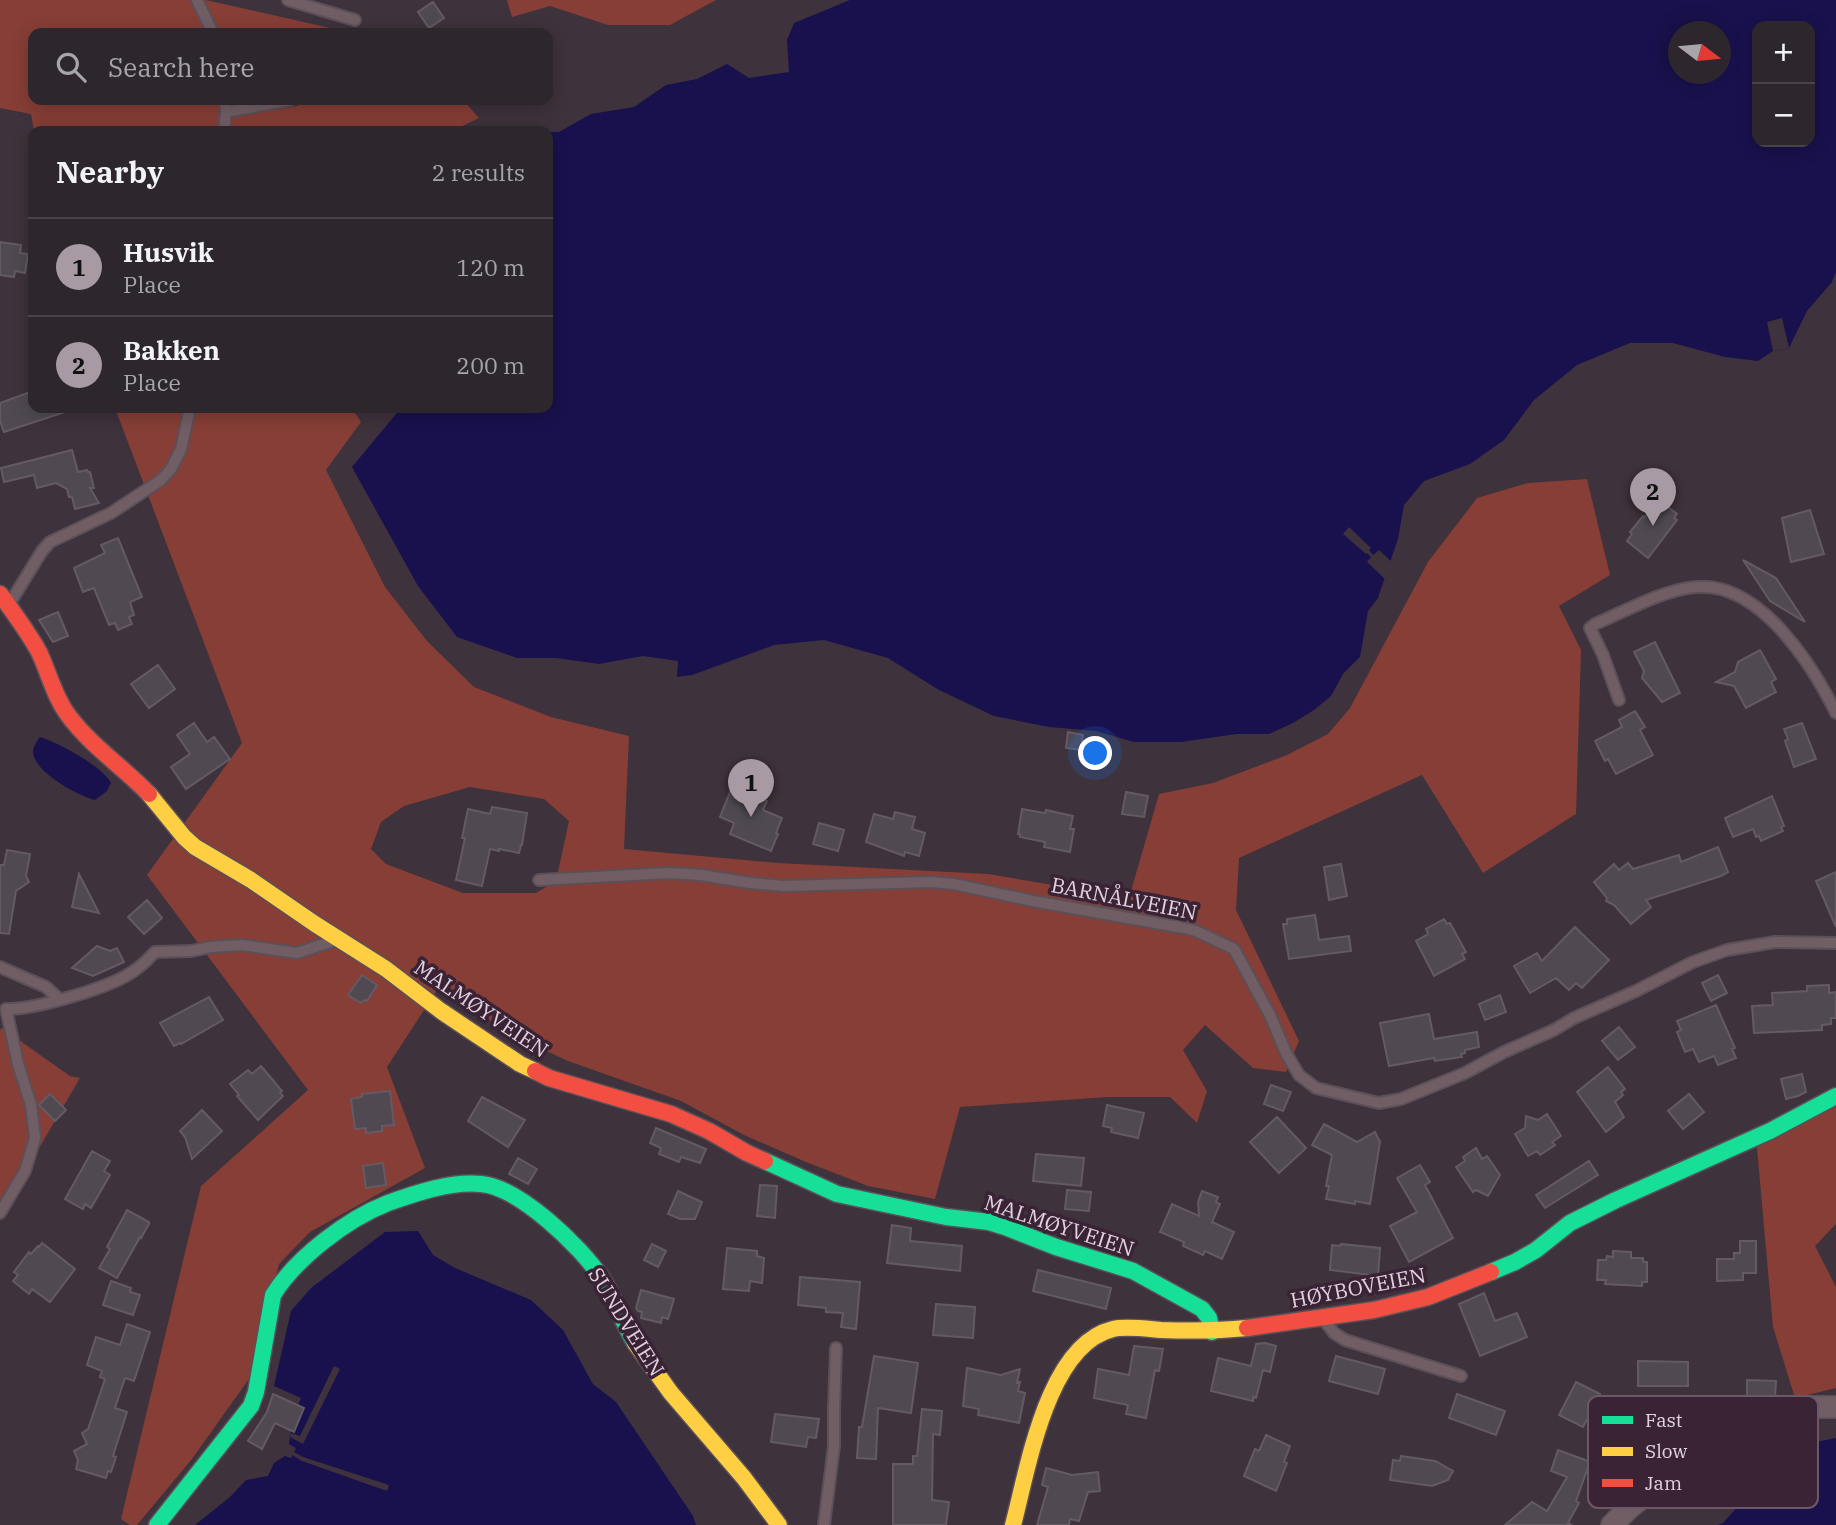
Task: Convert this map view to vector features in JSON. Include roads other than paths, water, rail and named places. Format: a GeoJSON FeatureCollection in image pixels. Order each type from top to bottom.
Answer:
{"type":"FeatureCollection","features":[{"type":"Feature","properties":{"kind":"street","name":"MALMØYVEIEN"},"geometry":{"type":"LineString","coordinates":[[4,600],[39,653],[57,698],[69,716],[90,740],[147,792],[195,847],[386,968],[441,1011],[520,1064],[548,1079],[671,1114],[836,1195],[946,1217],[989,1222],[1133,1271],[1202,1309],[1209,1318],[1212,1332]]}},
{"type":"Feature","properties":{"kind":"street","name":"HØYBOVEIEN"},"geometry":{"type":"LineString","coordinates":[[1013,1525],[1038,1430],[1052,1389],[1080,1349],[1097,1335],[1115,1328],[1212,1332],[1323,1318],[1418,1300],[1494,1272],[1536,1250],[1570,1223],[1770,1131],[1836,1097]]}},
{"type":"Feature","properties":{"kind":"street","name":"SUNDVEIEN"},"geometry":{"type":"LineString","coordinates":[[157,1525],[251,1406],[256,1392],[273,1295],[279,1282],[316,1248],[386,1203],[474,1182],[489,1184],[511,1194],[571,1241],[599,1274],[625,1326],[650,1365],[744,1478],[779,1525]]}},
{"type":"Feature","properties":{"kind":"street"},"geometry":{"type":"LineString","coordinates":[[1818,1408],[1836,1408]]}},
{"type":"Feature","properties":{"kind":"street"},"geometry":{"type":"LineString","coordinates":[[1612,1525],[1629,1508]]}},
{"type":"Feature","properties":{"kind":"lane"},"geometry":{"type":"LineString","coordinates":[[197,0],[211,28]]}},
{"type":"Feature","properties":{"kind":"lane"},"geometry":{"type":"LineString","coordinates":[[288,0],[355,20]]}},
{"type":"Feature","properties":{"kind":"lane"},"geometry":{"type":"LineString","coordinates":[[224,126],[225,106]]}},
{"type":"Feature","properties":{"kind":"lane"},"geometry":{"type":"LineString","coordinates":[[4,600],[15,597],[50,542],[111,513],[160,480],[171,469],[181,449],[189,413]]}},
{"type":"Feature","properties":{"kind":"lane"},"geometry":{"type":"LineString","coordinates":[[1619,700],[1590,628],[1634,606],[1678,590],[1698,586],[1712,587],[1737,595],[1769,618],[1812,668],[1836,713]]}},
{"type":"Feature","properties":{"kind":"lane","name":"BARNÅLVEIEN"},"geometry":{"type":"LineString","coordinates":[[539,880],[669,873],[783,886],[954,884],[1196,931],[1234,949],[1294,1067],[1305,1081],[1316,1088],[1379,1102],[1401,1099],[1465,1073],[1693,962],[1727,950],[1775,942],[1836,943]]}},
{"type":"Feature","properties":{"kind":"lane"},"geometry":{"type":"LineString","coordinates":[[0,1213],[25,1171],[35,1138],[31,1105],[18,1064],[6,1009],[34,1006],[118,980],[135,971],[155,952],[242,945],[297,953],[339,939]]}},
{"type":"Feature","properties":{"kind":"lane"},"geometry":{"type":"LineString","coordinates":[[0,967],[46,987],[60,999]]}},
{"type":"Feature","properties":{"kind":"lane"},"geometry":{"type":"LineString","coordinates":[[1323,1318],[1334,1333],[1345,1340],[1461,1376]]}},
{"type":"Feature","properties":{"kind":"lane"},"geometry":{"type":"LineString","coordinates":[[824,1525],[834,1446],[836,1348]]}},
{"type":"Feature","properties":{"kind":"place","name":"Bakken"},"geometry":{"type":"Point","coordinates":[1653,526]}},
{"type":"Feature","properties":{"kind":"place","name":"Husvik"},"geometry":{"type":"Point","coordinates":[751,817]}}]}
